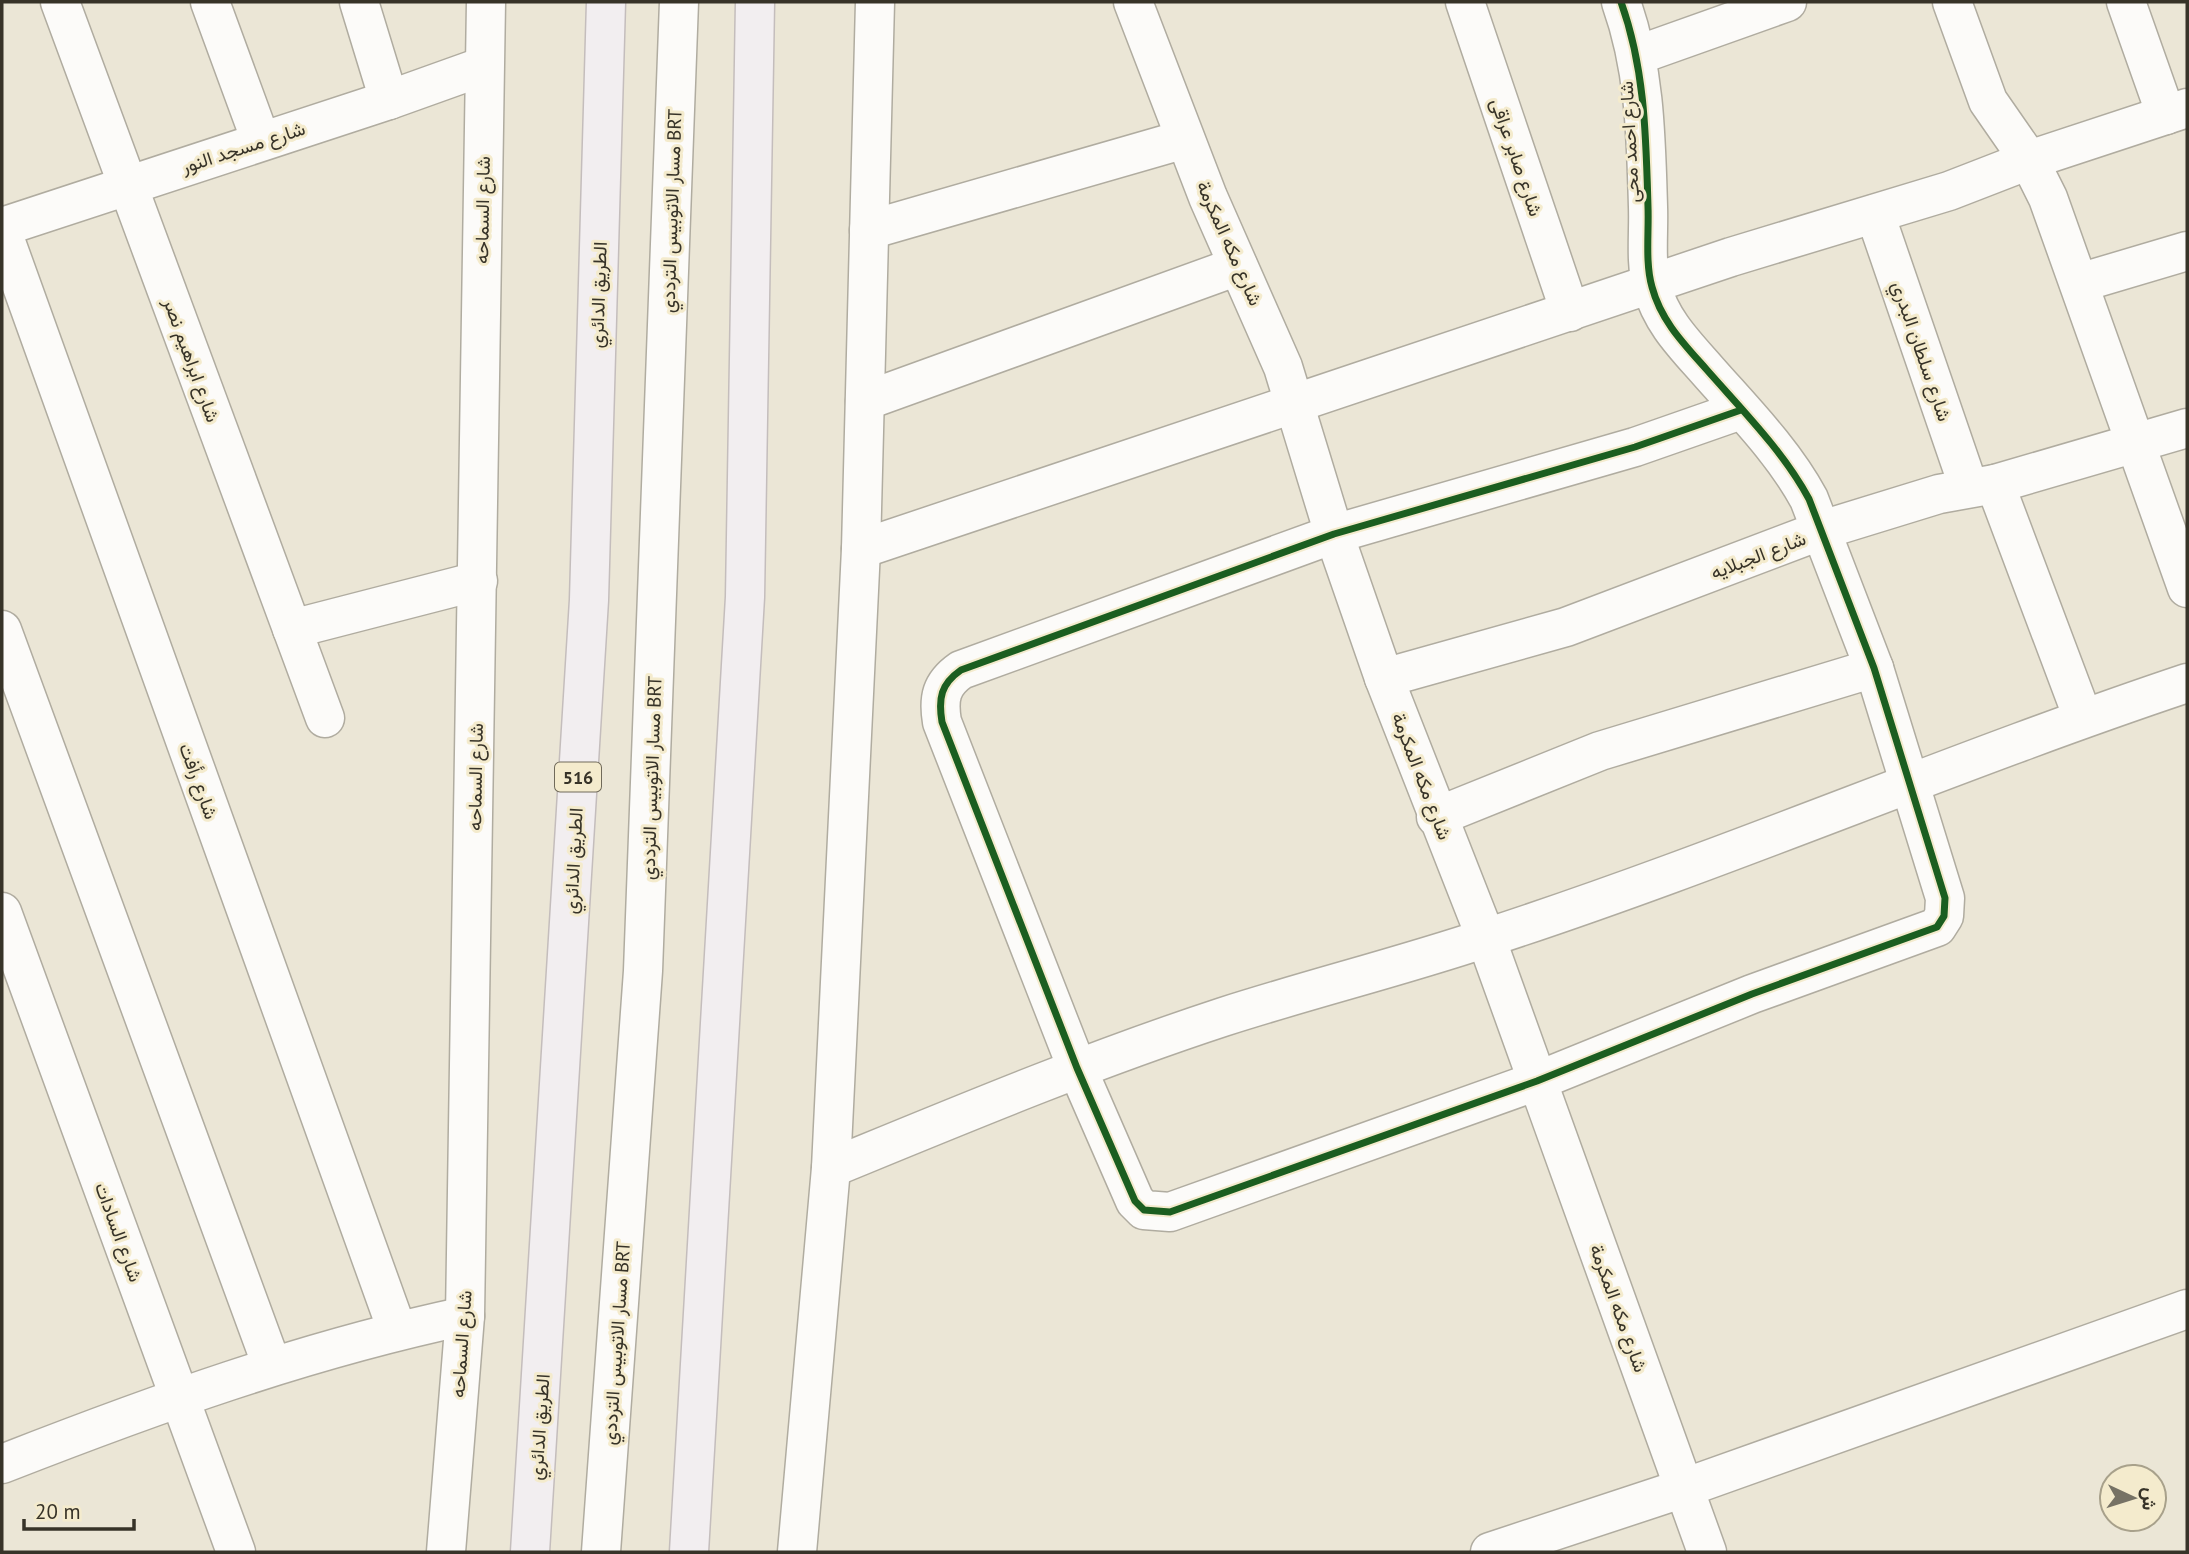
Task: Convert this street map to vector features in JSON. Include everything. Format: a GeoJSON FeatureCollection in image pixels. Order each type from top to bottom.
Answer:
{"type":"FeatureCollection","features":[{"type":"Feature","properties":{"kind":"highway","name":"الطريق الدائري"},"geometry":{"type":"LineString","coordinates":[[530,1552],[589,600],[606,2]]}},
{"type":"Feature","properties":{"kind":"highway"},"geometry":{"type":"LineString","coordinates":[[689,1552],[745,597],[755,2]]}},
{"type":"Feature","properties":{"kind":"street","name":"شارع ابراهيم نصر"},"geometry":{"type":"LineString","coordinates":[[61,2],[326,718]]}},
{"type":"Feature","properties":{"kind":"street"},"geometry":{"type":"LineString","coordinates":[[210,2],[261,141]]}},
{"type":"Feature","properties":{"kind":"street"},"geometry":{"type":"LineString","coordinates":[[359,2],[389,100]]}},
{"type":"Feature","properties":{"kind":"street","name":"شارع السماحه"},"geometry":{"type":"LineString","coordinates":[[446,1552],[465,1316],[486,2]]}},
{"type":"Feature","properties":{"kind":"street","name":"مسار الاتوبيس الترددي BRT"},"geometry":{"type":"LineString","coordinates":[[601,1552],[643,971],[679,2]]}},
{"type":"Feature","properties":{"kind":"street"},"geometry":{"type":"LineString","coordinates":[[797,1552],[831,1168],[861,550],[875,2]]}},
{"type":"Feature","properties":{"kind":"street","name":"شارع مكه المكرمة"},"geometry":{"type":"LineString","coordinates":[[1133,2],[1185,139],[1269,332],[1384,678],[1436,817],[1486,938],[1707,1552]]}},
{"type":"Feature","properties":{"kind":"street","name":"شارع صابر عراقى"},"geometry":{"type":"LineString","coordinates":[[1465,2],[1570,312]]}},
{"type":"Feature","properties":{"kind":"street","name":"شارع احمد محى"},"geometry":{"type":"LineString","coordinates":[[1621,2],[1638,55],[1642,83],[1651,284]]}},
{"type":"Feature","properties":{"kind":"street"},"geometry":{"type":"LineString","coordinates":[[1638,55],[1787,2]]}},
{"type":"Feature","properties":{"kind":"street"},"geometry":{"type":"LineString","coordinates":[[1952,2],[1988,101],[2029,160],[2048,198],[2187,588]]}},
{"type":"Feature","properties":{"kind":"street"},"geometry":{"type":"LineString","coordinates":[[861,550],[1651,284],[1949,191],[2029,160],[2177,111],[2126,2]]}},
{"type":"Feature","properties":{"kind":"street","name":"شارع مسجد النور"},"geometry":{"type":"LineString","coordinates":[[2,229],[484,66]]}},
{"type":"Feature","properties":{"kind":"street"},"geometry":{"type":"LineString","coordinates":[[869,230],[1185,139]]}},
{"type":"Feature","properties":{"kind":"street","name":"شارع سلطان البدري"},"geometry":{"type":"LineString","coordinates":[[1875,214],[1982,486],[2083,718]]}},
{"type":"Feature","properties":{"kind":"street","name":"شارع رأفت"},"geometry":{"type":"LineString","coordinates":[[2,229],[397,1330]]}},
{"type":"Feature","properties":{"kind":"street"},"geometry":{"type":"LineString","coordinates":[[2079,283],[2187,251]]}},
{"type":"Feature","properties":{"kind":"street"},"geometry":{"type":"LineString","coordinates":[[865,401],[1238,266]]}},
{"type":"Feature","properties":{"kind":"street"},"geometry":{"type":"LineString","coordinates":[[1651,284],[1670,328],[1741,410],[1795,473],[1822,530],[1874,668],[1910,781],[1945,898],[1944,916],[1937,927],[1752,994],[1537,1081],[1183,1208],[1156,1214],[1144,1210],[1135,1200],[1077,1068],[942,722],[940,707],[944,686],[961,670],[1334,534],[1635,447],[1741,410]]}},
{"type":"Feature","properties":{"kind":"street","name":"شارع الجبلايه"},"geometry":{"type":"LineString","coordinates":[[1384,678],[1566,627],[1822,530],[1939,494],[1982,486],[2137,445],[2187,428]]}},
{"type":"Feature","properties":{"kind":"street"},"geometry":{"type":"LineString","coordinates":[[292,629],[478,581]]}},
{"type":"Feature","properties":{"kind":"street"},"geometry":{"type":"LineString","coordinates":[[2,630],[272,1366]]}},
{"type":"Feature","properties":{"kind":"street"},"geometry":{"type":"LineString","coordinates":[[1436,817],[1601,751],[1874,668]]}},
{"type":"Feature","properties":{"kind":"street"},"geometry":{"type":"LineString","coordinates":[[831,1168],[1077,1068],[1224,1017],[1486,938],[1717,856],[2083,718],[2187,683]]}},
{"type":"Feature","properties":{"kind":"street","name":"شارع السادات"},"geometry":{"type":"LineString","coordinates":[[2,912],[236,1552]]}},
{"type":"Feature","properties":{"kind":"street"},"geometry":{"type":"LineString","coordinates":[[1490,1552],[1684,1488],[2187,1309]]}},
{"type":"Feature","properties":{"kind":"street"},"geometry":{"type":"LineString","coordinates":[[2,1464],[179,1396],[272,1366],[397,1330],[465,1316]]}},
{"type":"Feature","properties":{"kind":"cycle path"},"geometry":{"type":"LineString","coordinates":[[1621,2],[1635,52],[1643,103],[1649,268],[1656,299],[1674,332],[1775,448],[1809,499],[1874,668],[1945,898],[1944,916],[1937,927],[1752,994],[1537,1081],[1170,1212],[1144,1210],[1135,1201],[1077,1068],[942,722],[940,706],[945,686],[961,670],[1334,534],[1635,447],[1741,410]]}}]}
